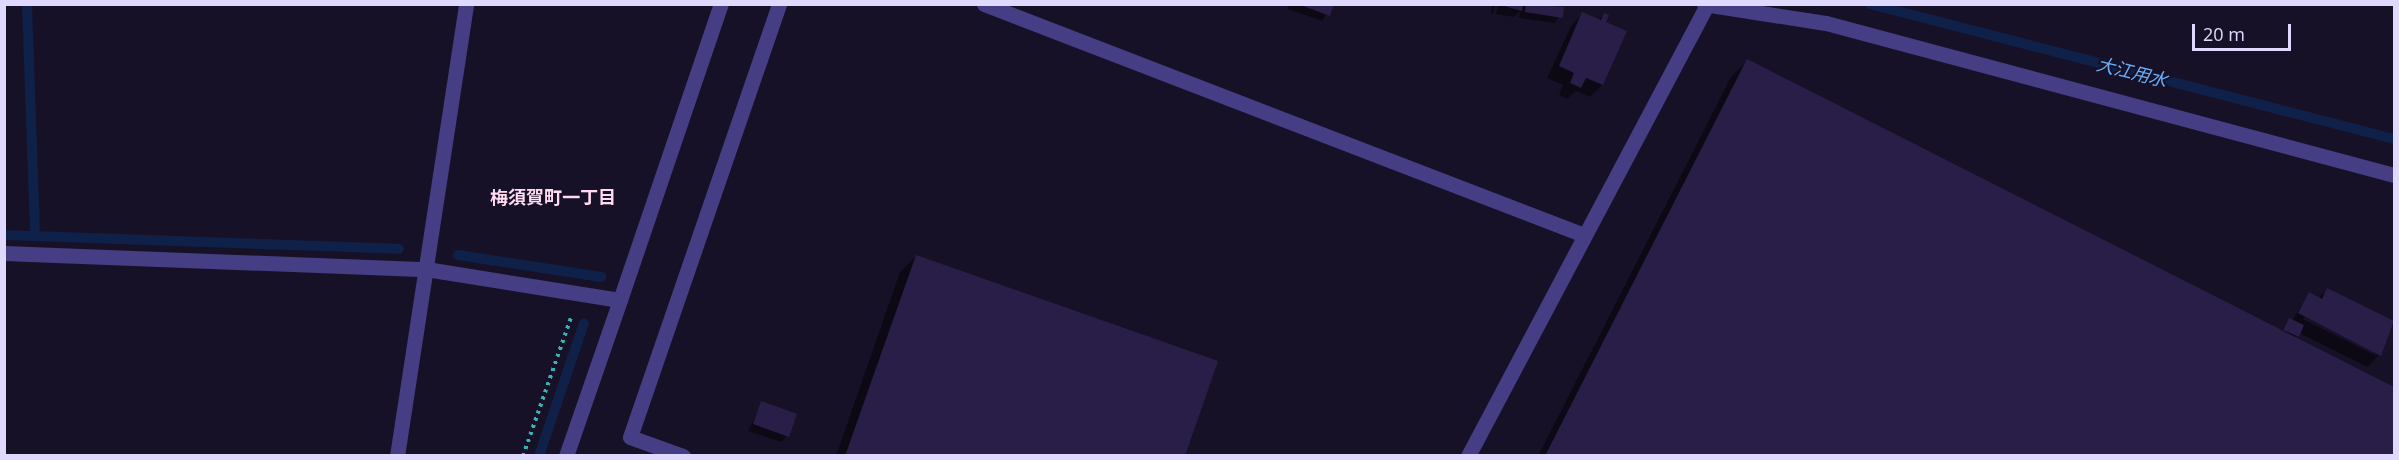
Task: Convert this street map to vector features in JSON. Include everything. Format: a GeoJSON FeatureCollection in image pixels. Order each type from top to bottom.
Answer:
{"type":"FeatureCollection","features":[{"type":"Feature","properties":{"kind":"street"},"geometry":{"type":"LineString","coordinates":[[397,456],[466,4]]}},
{"type":"Feature","properties":{"kind":"street"},"geometry":{"type":"LineString","coordinates":[[566,456],[722,4]]}},
{"type":"Feature","properties":{"kind":"street"},"geometry":{"type":"LineString","coordinates":[[682,456],[630,437],[779,4]]}},
{"type":"Feature","properties":{"kind":"street"},"geometry":{"type":"LineString","coordinates":[[984,4],[1584,236]]}},
{"type":"Feature","properties":{"kind":"street"},"geometry":{"type":"LineString","coordinates":[[1468,456],[1705,5],[1826,23],[2394,175]]}},
{"type":"Feature","properties":{"kind":"street"},"geometry":{"type":"LineString","coordinates":[[4,253],[426,269],[620,300]]}},
{"type":"Feature","properties":{"kind":"path"},"geometry":{"type":"LineString","coordinates":[[523,456],[579,294]]}},
{"type":"Feature","properties":{"kind":"building"},"geometry":{"type":"Polygon","coordinates":[[[1298,4],[1334,4],[1330,16],[1298,4]]]}},
{"type":"Feature","properties":{"kind":"building"},"geometry":{"type":"Polygon","coordinates":[[[1497,4],[1523,4],[1522,11],[1497,4]]]}},
{"type":"Feature","properties":{"kind":"building"},"geometry":{"type":"Polygon","coordinates":[[[1526,4],[1564,7],[1563,18],[1525,12],[1526,4]]]}},
{"type":"Feature","properties":{"kind":"building"},"geometry":{"type":"Polygon","coordinates":[[[1582,12],[1601,20],[1604,13],[1609,15],[1606,22],[1627,31],[1603,85],[1586,78],[1581,88],[1570,83],[1574,73],[1559,66],[1582,12]]]}},
{"type":"Feature","properties":{"kind":"building"},"geometry":{"type":"Polygon","coordinates":[[[1747,59],[2394,387],[2394,456],[1545,456],[1747,59]]]}},
{"type":"Feature","properties":{"kind":"building"},"geometry":{"type":"Polygon","coordinates":[[[916,255],[1218,361],[1185,456],[845,456],[916,255]]]}},
{"type":"Feature","properties":{"kind":"building"},"geometry":{"type":"Polygon","coordinates":[[[2327,288],[2394,321],[2381,356],[2298,313],[2309,292],[2322,299],[2327,288]]]}},
{"type":"Feature","properties":{"kind":"building"},"geometry":{"type":"Polygon","coordinates":[[[2289,318],[2304,325],[2299,337],[2283,330],[2289,318]]]}},
{"type":"Feature","properties":{"kind":"building"},"geometry":{"type":"Polygon","coordinates":[[[761,401],[797,414],[789,437],[753,424],[761,401]]]}},
{"type":"Feature","properties":{"kind":"waterway"},"geometry":{"type":"LineString","coordinates":[[27,4],[35,233]]}},
{"type":"Feature","properties":{"kind":"waterway","name":"大江用水"},"geometry":{"type":"LineString","coordinates":[[1870,4],[2394,139]]}},
{"type":"Feature","properties":{"kind":"waterway"},"geometry":{"type":"LineString","coordinates":[[4,235],[399,249]]}},
{"type":"Feature","properties":{"kind":"waterway"},"geometry":{"type":"LineString","coordinates":[[458,255],[601,277]]}},
{"type":"Feature","properties":{"kind":"waterway"},"geometry":{"type":"LineString","coordinates":[[539,456],[584,323]]}},
{"type":"Feature","properties":{"kind":"district","name":"梅須賀町一丁目"},"geometry":{"type":"Point","coordinates":[553,197]}}]}
